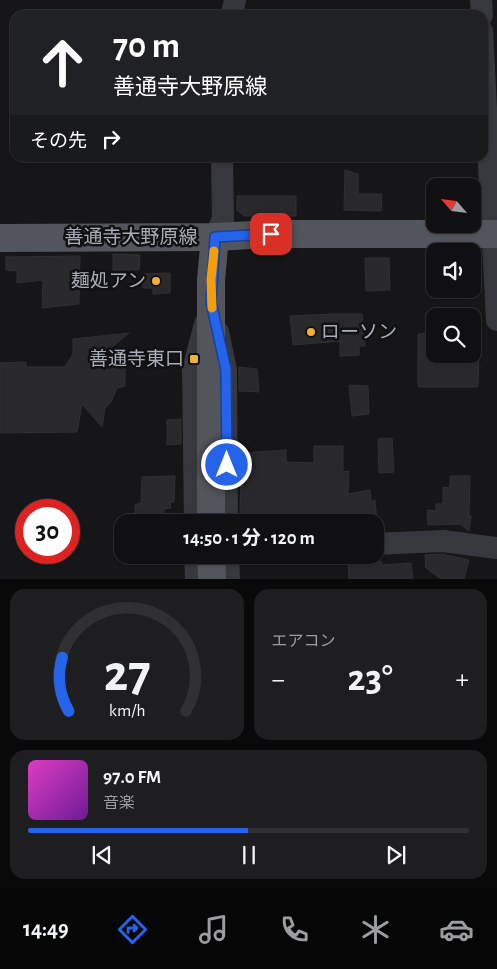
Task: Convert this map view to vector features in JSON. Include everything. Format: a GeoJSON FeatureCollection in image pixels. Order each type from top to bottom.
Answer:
{"type":"FeatureCollection","features":[{"type":"Feature","properties":{"kind":"main road"},"geometry":{"type":"LineString","coordinates":[[215,237],[271,234],[496,234]]}},
{"type":"Feature","properties":{"kind":"main road","name":"善通寺大野原線"},"geometry":{"type":"LineString","coordinates":[[0,238],[215,237],[211,302],[211,514]]}},
{"type":"Feature","properties":{"kind":"main road"},"geometry":{"type":"LineString","coordinates":[[211,564],[212,579]]}},
{"type":"Feature","properties":{"kind":"street"},"geometry":{"type":"LineString","coordinates":[[488,118],[496,234],[497,320]]}},
{"type":"Feature","properties":{"kind":"street"},"geometry":{"type":"LineString","coordinates":[[215,237],[223,219],[222,162]]}},
{"type":"Feature","properties":{"kind":"street"},"geometry":{"type":"LineString","coordinates":[[195,514],[193,370],[211,302]]}},
{"type":"Feature","properties":{"kind":"street"},"geometry":{"type":"LineString","coordinates":[[211,302],[226,370],[227,514]]}},
{"type":"Feature","properties":{"kind":"street"},"geometry":{"type":"LineString","coordinates":[[384,544],[443,541],[497,548]]}},
{"type":"Feature","properties":{"kind":"street"},"geometry":{"type":"LineString","coordinates":[[195,564],[196,579]]}},
{"type":"Feature","properties":{"kind":"street"},"geometry":{"type":"LineString","coordinates":[[228,564],[228,579]]}},
{"type":"Feature","properties":{"kind":"building"},"geometry":{"type":"Polygon","coordinates":[[[345,170],[358,174],[358,194],[382,194],[381,211],[344,210],[345,170]]]}},
{"type":"Feature","properties":{"kind":"building"},"geometry":{"type":"Polygon","coordinates":[[[237,196],[296,196],[296,216],[244,216],[237,210],[237,196]]]}},
{"type":"Feature","properties":{"kind":"building"},"geometry":{"type":"Polygon","coordinates":[[[113,254],[140,255],[139,270],[113,270],[113,254]]]}},
{"type":"Feature","properties":{"kind":"building"},"geometry":{"type":"Polygon","coordinates":[[[80,256],[79,304],[42,308],[43,280],[17,283],[17,271],[6,270],[6,257],[80,256]]]}},
{"type":"Feature","properties":{"kind":"building"},"geometry":{"type":"Polygon","coordinates":[[[365,258],[389,258],[390,290],[366,291],[365,258]]]}},
{"type":"Feature","properties":{"kind":"building","name":"麺処アン"},"geometry":{"type":"Polygon","coordinates":[[[170,273],[170,293],[153,294],[153,288],[143,288],[143,274],[170,273]]]}},
{"type":"Feature","properties":{"kind":"building"},"geometry":{"type":"Polygon","coordinates":[[[362,314],[365,346],[359,346],[359,355],[340,356],[340,341],[293,345],[290,316],[362,314]]]}},
{"type":"Feature","properties":{"kind":"building"},"geometry":{"type":"Polygon","coordinates":[[[129,333],[90,365],[125,367],[125,386],[117,388],[111,402],[105,408],[102,427],[82,404],[77,432],[0,433],[0,363],[26,362],[26,367],[65,367],[73,354],[73,339],[129,333]]]}},
{"type":"Feature","properties":{"kind":"building"},"geometry":{"type":"Polygon","coordinates":[[[418,334],[426,334],[426,363],[479,363],[478,387],[418,387],[418,334]]]}},
{"type":"Feature","properties":{"kind":"building"},"geometry":{"type":"Polygon","coordinates":[[[239,367],[257,369],[259,392],[239,391],[239,367]]]}},
{"type":"Feature","properties":{"kind":"building"},"geometry":{"type":"Polygon","coordinates":[[[349,385],[368,386],[369,414],[352,416],[349,385]]]}},
{"type":"Feature","properties":{"kind":"building"},"geometry":{"type":"Polygon","coordinates":[[[181,419],[181,444],[167,445],[167,420],[181,419]]]}},
{"type":"Feature","properties":{"kind":"building"},"geometry":{"type":"Polygon","coordinates":[[[392,438],[394,472],[379,473],[378,439],[392,438]]]}},
{"type":"Feature","properties":{"kind":"building"},"geometry":{"type":"Polygon","coordinates":[[[314,446],[343,446],[343,472],[349,471],[348,494],[370,490],[371,501],[375,500],[376,514],[240,514],[241,453],[286,450],[286,462],[314,463],[314,446]]]}},
{"type":"Feature","properties":{"kind":"building"},"geometry":{"type":"Polygon","coordinates":[[[175,476],[174,502],[170,503],[171,508],[164,509],[164,514],[135,514],[135,505],[141,503],[142,477],[175,476]]]}},
{"type":"Feature","properties":{"kind":"building"},"geometry":{"type":"Polygon","coordinates":[[[450,476],[470,476],[469,516],[471,516],[469,531],[460,524],[428,525],[427,510],[436,511],[436,504],[443,504],[443,487],[450,488],[450,476]]]}},
{"type":"Feature","properties":{"kind":"building"},"geometry":{"type":"Polygon","coordinates":[[[442,554],[469,560],[464,579],[441,579],[426,568],[425,555],[442,554]]]}},
{"type":"Feature","properties":{"kind":"building"},"geometry":{"type":"Polygon","coordinates":[[[411,563],[413,579],[349,579],[348,565],[411,563]]]}},
{"type":"Feature","properties":{"kind":"slow traffic"},"geometry":{"type":"LineString","coordinates":[[212,308],[211,280],[214,251]]}},
{"type":"Feature","properties":{"kind":"place","name":"麺処アン"},"geometry":{"type":"Point","coordinates":[156,281]}},
{"type":"Feature","properties":{"kind":"place","name":"ローソン"},"geometry":{"type":"Point","coordinates":[311,332]}},
{"type":"Feature","properties":{"kind":"place","name":"善通寺東口"},"geometry":{"type":"Point","coordinates":[194,359]}},
{"type":"Feature","properties":{"kind":"route"},"geometry":{"type":"LineString","coordinates":[[227,465],[226,370],[211,302],[215,237],[271,234]]}}]}
